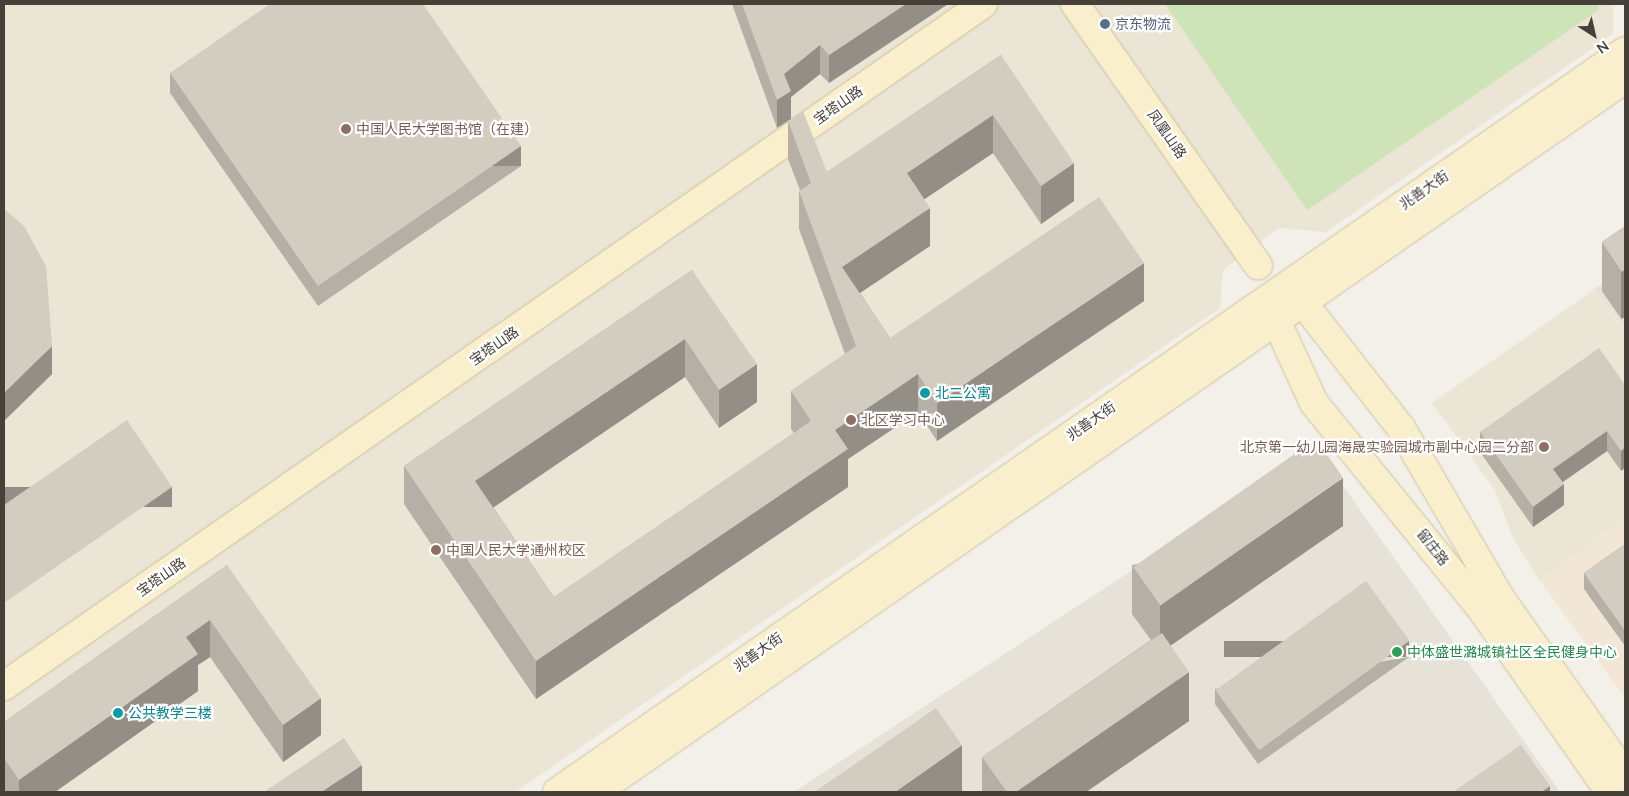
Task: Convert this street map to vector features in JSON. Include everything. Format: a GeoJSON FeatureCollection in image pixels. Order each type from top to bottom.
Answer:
{"type":"FeatureCollection","features":[{"type":"Feature","properties":{"kind":"main road","name":"宝塔山路"},"geometry":{"type":"LineString","coordinates":[[4,686],[983,4]]}},
{"type":"Feature","properties":{"kind":"main road","name":"凤凰山路"},"geometry":{"type":"LineString","coordinates":[[1075,4],[1258,265]]}},
{"type":"Feature","properties":{"kind":"main road","name":"兆善大街"},"geometry":{"type":"LineString","coordinates":[[1295,292],[1625,51]]}},
{"type":"Feature","properties":{"kind":"main road","name":"兆善大街"},"geometry":{"type":"LineString","coordinates":[[557,792],[1271,308],[1625,79]]}},
{"type":"Feature","properties":{"kind":"main road"},"geometry":{"type":"LineString","coordinates":[[1295,292],[1401,428],[1501,598],[1625,775]]}},
{"type":"Feature","properties":{"kind":"main road","name":"兆善大街"},"geometry":{"type":"LineString","coordinates":[[596,792],[1271,308]]}},
{"type":"Feature","properties":{"kind":"main road","name":"留庄路"},"geometry":{"type":"LineString","coordinates":[[1271,308],[1314,403],[1476,603],[1610,792]]}},
{"type":"Feature","properties":{"kind":"shaded area","name":"中国人民大学通州校区"},"geometry":{"type":"Polygon","coordinates":[[[4,4],[1613,4],[1613,34],[1326,232],[1279,228],[1223,270],[1220,308],[515,792],[4,792],[4,4]]]}},
{"type":"Feature","properties":{"kind":"shaded area"},"geometry":{"type":"Polygon","coordinates":[[[1625,268],[1625,329],[1595,289],[1625,268]]]}},
{"type":"Feature","properties":{"kind":"shaded area","name":"北京第一幼儿园海晟实验园城市副中心园二分部"},"geometry":{"type":"Polygon","coordinates":[[[1595,289],[1625,329],[1625,517],[1539,580],[1512,536],[1495,490],[1432,403],[1595,289]]]}},
{"type":"Feature","properties":{"kind":"shaded area"},"geometry":{"type":"Polygon","coordinates":[[[1317,449],[1560,792],[794,792],[1317,449]]]}},
{"type":"Feature","properties":{"kind":"shaded area"},"geometry":{"type":"Polygon","coordinates":[[[1625,517],[1625,698],[1539,580],[1625,517]]]}},
{"type":"Feature","properties":{"kind":"green space"},"geometry":{"type":"Polygon","coordinates":[[[1165,4],[1597,4],[1600,9],[1307,210],[1165,4]]]}},
{"type":"Feature","properties":{"kind":"building","name":"中国人民大学图书馆（在建）"},"geometry":{"type":"Polygon","coordinates":[[[270,4],[423,4],[521,146],[318,286],[170,73],[270,4]]]}},
{"type":"Feature","properties":{"kind":"building"},"geometry":{"type":"Polygon","coordinates":[[[742,4],[906,4],[829,55],[820,45],[784,74],[791,91],[777,100],[742,4]]]}},
{"type":"Feature","properties":{"kind":"building"},"geometry":{"type":"Polygon","coordinates":[[[1001,55],[1074,163],[1041,186],[993,115],[907,173],[930,208],[842,267],[890,338],[1099,197],[1144,263],[937,403],[918,374],[835,430],[848,449],[536,661],[404,466],[692,270],[757,364],[719,390],[685,339],[475,481],[554,597],[811,421],[791,391],[856,346],[799,191],[811,183],[788,121],[803,111],[827,172],[1001,55]]]}},
{"type":"Feature","properties":{"kind":"building"},"geometry":{"type":"Polygon","coordinates":[[[4,209],[24,226],[46,266],[52,346],[5,392],[4,392],[4,209]]]}},
{"type":"Feature","properties":{"kind":"building"},"geometry":{"type":"Polygon","coordinates":[[[1625,226],[1625,269],[1622,272],[1602,242],[1625,226]]]}},
{"type":"Feature","properties":{"kind":"building"},"geometry":{"type":"Polygon","coordinates":[[[1599,348],[1625,385],[1625,447],[1621,451],[1607,431],[1553,469],[1564,484],[1533,507],[1480,432],[1599,348]]]}},
{"type":"Feature","properties":{"kind":"building"},"geometry":{"type":"Polygon","coordinates":[[[127,420],[172,487],[4,603],[4,505],[127,420]]]}},
{"type":"Feature","properties":{"kind":"building"},"geometry":{"type":"Polygon","coordinates":[[[1316,439],[1343,478],[1160,605],[1133,567],[1316,439]]]}},
{"type":"Feature","properties":{"kind":"building"},"geometry":{"type":"Polygon","coordinates":[[[1625,544],[1625,631],[1584,573],[1625,544]]]}},
{"type":"Feature","properties":{"kind":"building"},"geometry":{"type":"Polygon","coordinates":[[[227,565],[321,698],[283,725],[210,620],[186,637],[198,654],[19,780],[4,758],[4,722],[227,565]]]}},
{"type":"Feature","properties":{"kind":"building"},"geometry":{"type":"Polygon","coordinates":[[[1366,581],[1409,641],[1259,750],[1216,690],[1366,581]]]}},
{"type":"Feature","properties":{"kind":"building"},"geometry":{"type":"Polygon","coordinates":[[[1162,633],[1189,672],[1016,792],[1007,792],[982,757],[1162,633]]]}},
{"type":"Feature","properties":{"kind":"building"},"geometry":{"type":"Polygon","coordinates":[[[936,708],[962,745],[895,792],[816,792],[816,791],[936,708]]]}},
{"type":"Feature","properties":{"kind":"building"},"geometry":{"type":"Polygon","coordinates":[[[344,738],[362,765],[321,792],[264,792],[344,738]]]}},
{"type":"Feature","properties":{"kind":"building"},"geometry":{"type":"Polygon","coordinates":[[[1521,745],[1550,786],[1541,792],[1453,792],[1521,745]]]}},
{"type":"Feature","properties":{"kind":"place","name":"京东物流"},"geometry":{"type":"Point","coordinates":[1105,24]}},
{"type":"Feature","properties":{"kind":"place","name":"中国人民大学图书馆（在建）"},"geometry":{"type":"Point","coordinates":[346,129]}},
{"type":"Feature","properties":{"kind":"place","name":"北二公寓"},"geometry":{"type":"Point","coordinates":[925,393]}},
{"type":"Feature","properties":{"kind":"place","name":"北区学习中心"},"geometry":{"type":"Point","coordinates":[851,420]}},
{"type":"Feature","properties":{"kind":"place","name":"北京第一幼儿园海晟实验园城市副中心园二分部"},"geometry":{"type":"Point","coordinates":[1544,447]}},
{"type":"Feature","properties":{"kind":"place","name":"中国人民大学通州校区"},"geometry":{"type":"Point","coordinates":[436,550]}},
{"type":"Feature","properties":{"kind":"place","name":"中体盛世潞城镇社区全民健身中心"},"geometry":{"type":"Point","coordinates":[1397,652]}},
{"type":"Feature","properties":{"kind":"place","name":"公共教学三楼"},"geometry":{"type":"Point","coordinates":[118,713]}}]}
